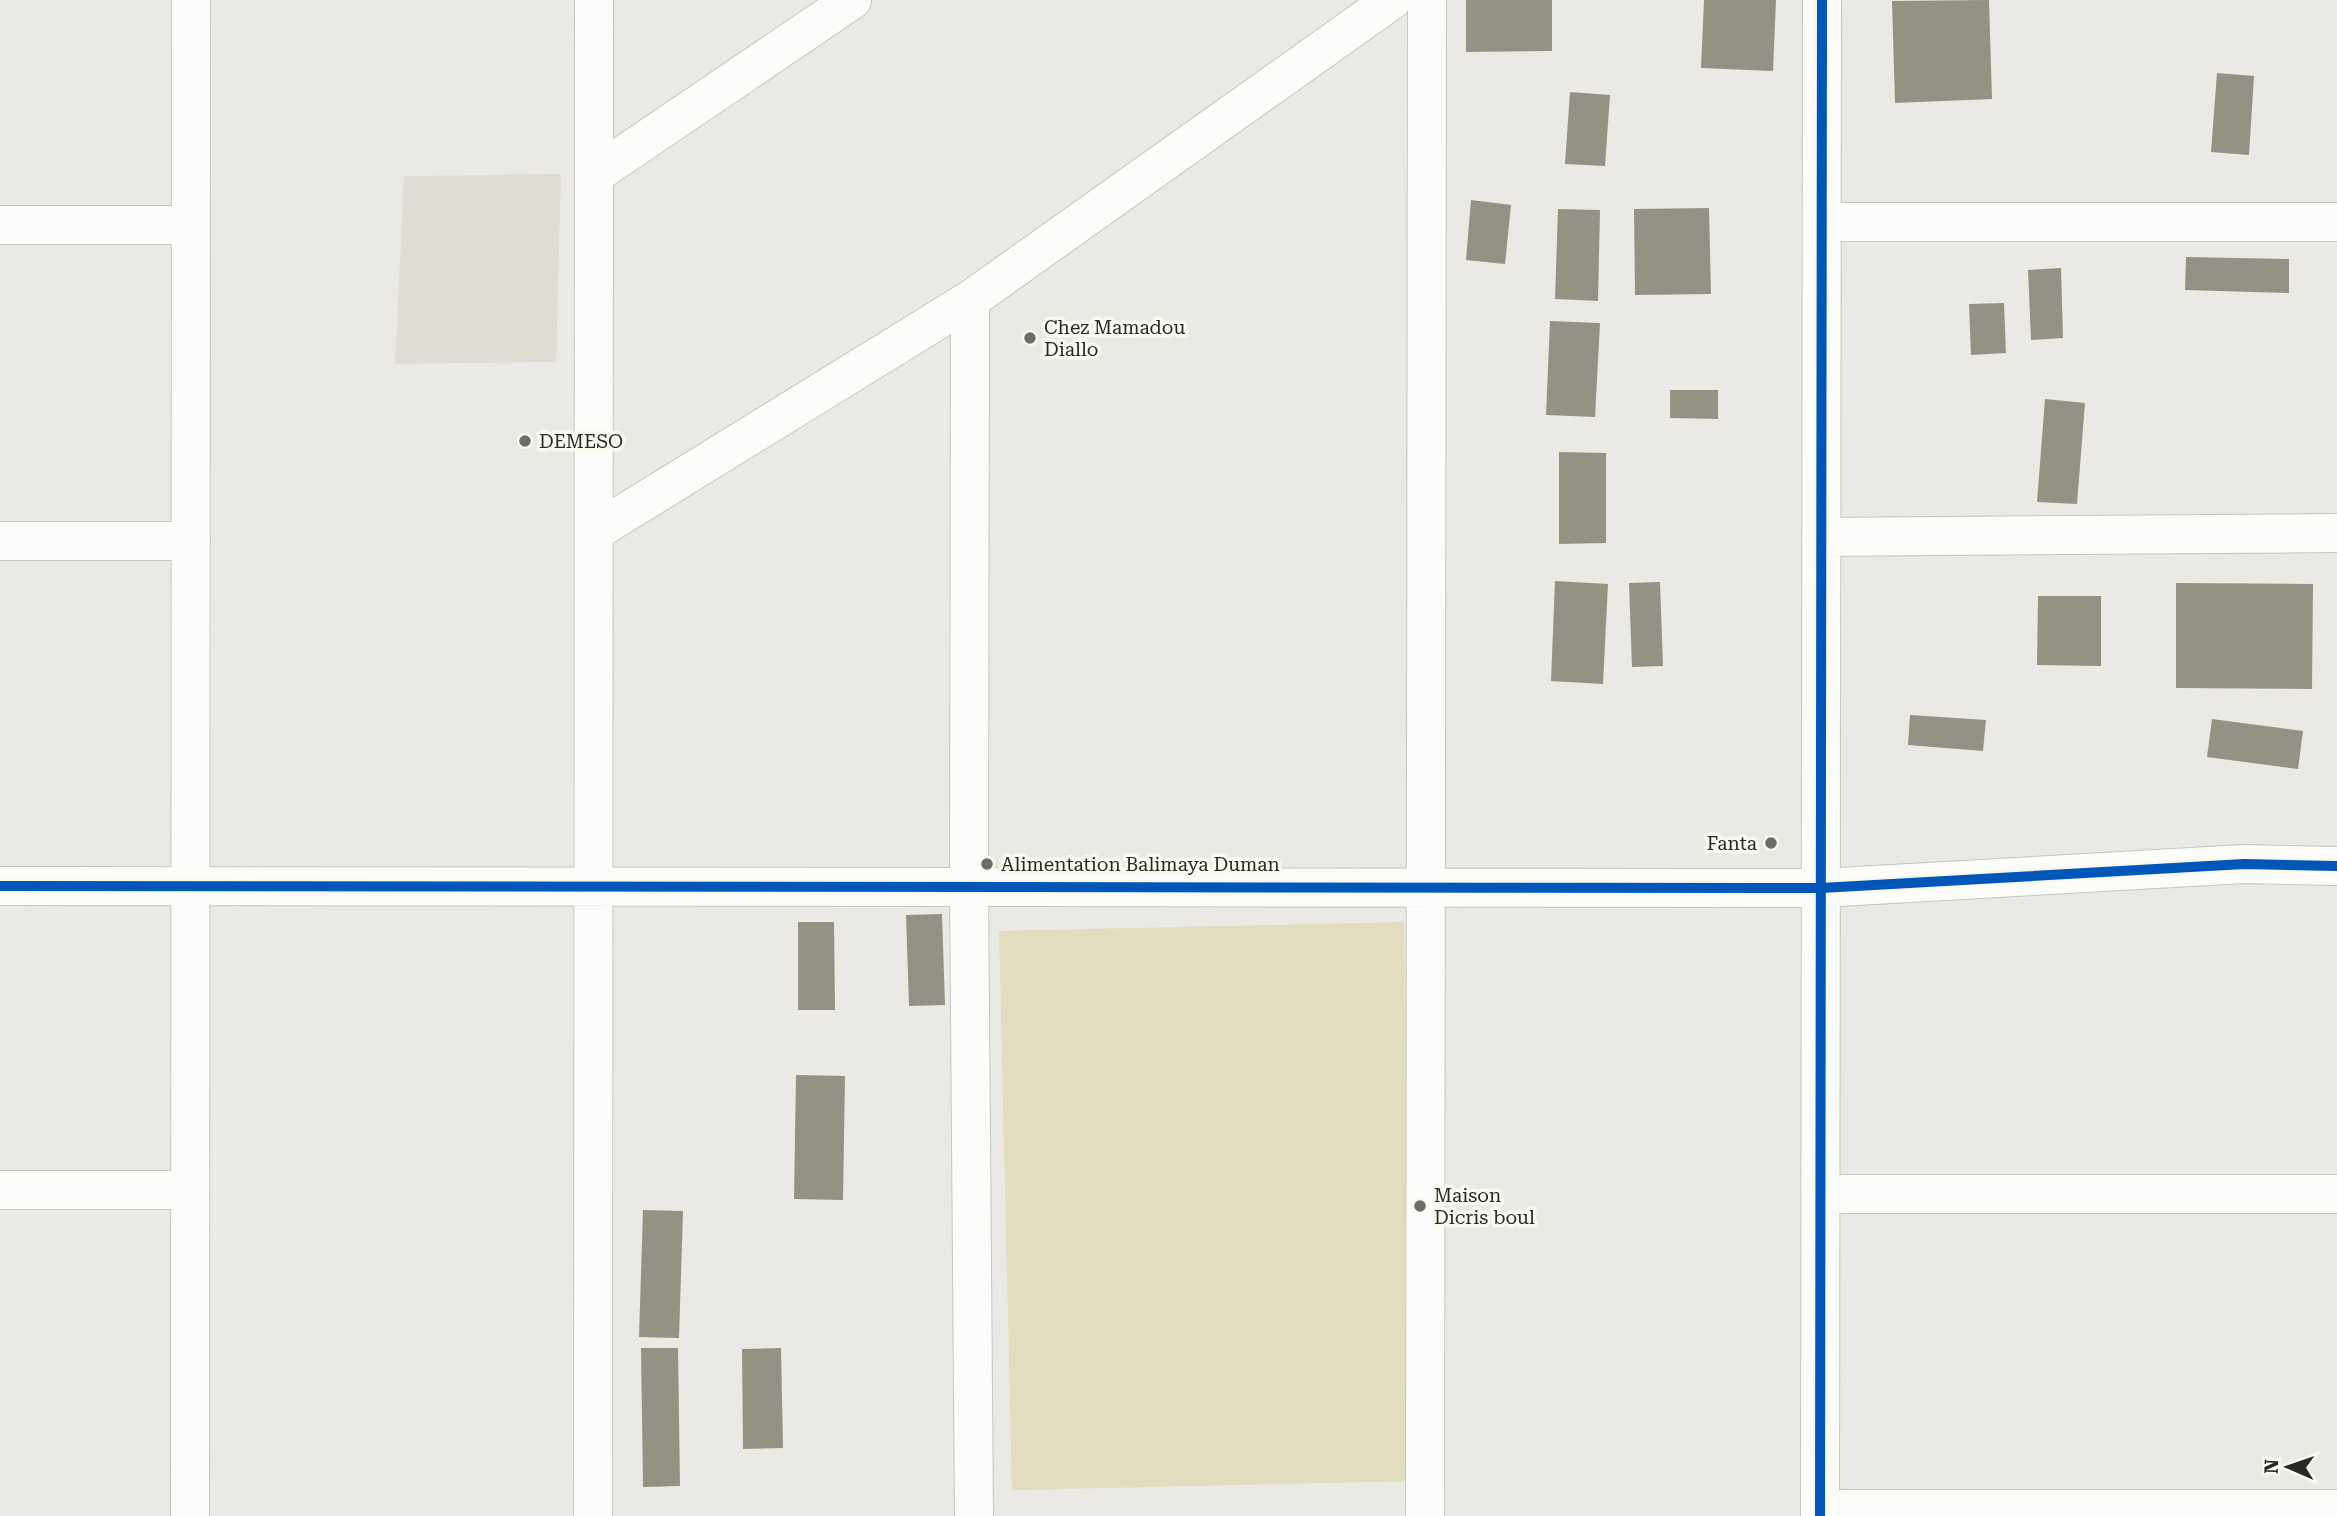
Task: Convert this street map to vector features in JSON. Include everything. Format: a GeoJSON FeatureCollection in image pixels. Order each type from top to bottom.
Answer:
{"type":"FeatureCollection","features":[{"type":"Feature","properties":{"kind":"street"},"geometry":{"type":"LineString","coordinates":[[190,1516],[191,0]]}},
{"type":"Feature","properties":{"kind":"street"},"geometry":{"type":"LineString","coordinates":[[593,1516],[594,0]]}},
{"type":"Feature","properties":{"kind":"street"},"geometry":{"type":"LineString","coordinates":[[594,175],[852,0]]}},
{"type":"Feature","properties":{"kind":"street"},"geometry":{"type":"LineString","coordinates":[[594,533],[970,300],[1392,0]]}},
{"type":"Feature","properties":{"kind":"street"},"geometry":{"type":"LineString","coordinates":[[1425,1516],[1427,0]]}},
{"type":"Feature","properties":{"kind":"street"},"geometry":{"type":"LineString","coordinates":[[1822,0],[1820,1512],[2337,1509]]}},
{"type":"Feature","properties":{"kind":"street"},"geometry":{"type":"LineString","coordinates":[[1822,222],[2337,222]]}},
{"type":"Feature","properties":{"kind":"street"},"geometry":{"type":"LineString","coordinates":[[0,225],[191,225]]}},
{"type":"Feature","properties":{"kind":"street"},"geometry":{"type":"LineString","coordinates":[[970,300],[969,887],[974,1516]]}},
{"type":"Feature","properties":{"kind":"street"},"geometry":{"type":"LineString","coordinates":[[1821,537],[2337,533]]}},
{"type":"Feature","properties":{"kind":"street"},"geometry":{"type":"LineString","coordinates":[[0,541],[191,541]]}},
{"type":"Feature","properties":{"kind":"street"},"geometry":{"type":"LineString","coordinates":[[0,887],[1821,888],[2244,864],[2337,866]]}},
{"type":"Feature","properties":{"kind":"street"},"geometry":{"type":"LineString","coordinates":[[0,1190],[190,1190]]}},
{"type":"Feature","properties":{"kind":"street"},"geometry":{"type":"LineString","coordinates":[[1821,1194],[2337,1194]]}},
{"type":"Feature","properties":{"kind":"shaded area"},"geometry":{"type":"Polygon","coordinates":[[[561,174],[556,362],[395,364],[404,176],[561,174]]]}},
{"type":"Feature","properties":{"kind":"shaded area"},"geometry":{"type":"Polygon","coordinates":[[[1404,922],[1416,1481],[1012,1490],[999,931],[1404,922]]]}},
{"type":"Feature","properties":{"kind":"building"},"geometry":{"type":"Polygon","coordinates":[[[1466,0],[1552,0],[1552,51],[1466,52],[1466,0]]]}},
{"type":"Feature","properties":{"kind":"building"},"geometry":{"type":"Polygon","coordinates":[[[1704,0],[1776,0],[1773,71],[1701,68],[1704,0]]]}},
{"type":"Feature","properties":{"kind":"building"},"geometry":{"type":"Polygon","coordinates":[[[1989,0],[1992,99],[1895,103],[1892,1],[1989,0]]]}},
{"type":"Feature","properties":{"kind":"building"},"geometry":{"type":"Polygon","coordinates":[[[2217,73],[2254,76],[2249,155],[2211,152],[2217,73]]]}},
{"type":"Feature","properties":{"kind":"building"},"geometry":{"type":"Polygon","coordinates":[[[1570,92],[1610,95],[1605,166],[1565,164],[1570,92]]]}},
{"type":"Feature","properties":{"kind":"building"},"geometry":{"type":"Polygon","coordinates":[[[1471,200],[1511,205],[1505,264],[1466,260],[1471,200]]]}},
{"type":"Feature","properties":{"kind":"building"},"geometry":{"type":"Polygon","coordinates":[[[1709,208],[1711,294],[1635,295],[1634,209],[1709,208]]]}},
{"type":"Feature","properties":{"kind":"building"},"geometry":{"type":"Polygon","coordinates":[[[1558,209],[1600,210],[1598,301],[1555,299],[1558,209]]]}},
{"type":"Feature","properties":{"kind":"building"},"geometry":{"type":"Polygon","coordinates":[[[2186,257],[2289,259],[2289,293],[2185,290],[2186,257]]]}},
{"type":"Feature","properties":{"kind":"building"},"geometry":{"type":"Polygon","coordinates":[[[2061,268],[2063,338],[2031,340],[2028,270],[2061,268]]]}},
{"type":"Feature","properties":{"kind":"building"},"geometry":{"type":"Polygon","coordinates":[[[2004,303],[2006,353],[1971,355],[1969,304],[2004,303]]]}},
{"type":"Feature","properties":{"kind":"building"},"geometry":{"type":"Polygon","coordinates":[[[1550,321],[1600,323],[1595,417],[1546,415],[1550,321]]]}},
{"type":"Feature","properties":{"kind":"building"},"geometry":{"type":"Polygon","coordinates":[[[1670,390],[1718,390],[1718,419],[1670,418],[1670,390]]]}},
{"type":"Feature","properties":{"kind":"building"},"geometry":{"type":"Polygon","coordinates":[[[2045,399],[2085,403],[2077,504],[2037,502],[2045,399]]]}},
{"type":"Feature","properties":{"kind":"building"},"geometry":{"type":"Polygon","coordinates":[[[1559,452],[1606,453],[1606,543],[1559,544],[1559,452]]]}},
{"type":"Feature","properties":{"kind":"building"},"geometry":{"type":"Polygon","coordinates":[[[1555,581],[1608,584],[1603,684],[1551,681],[1555,581]]]}},
{"type":"Feature","properties":{"kind":"building"},"geometry":{"type":"Polygon","coordinates":[[[1660,582],[1663,666],[1632,667],[1629,583],[1660,582]]]}},
{"type":"Feature","properties":{"kind":"building"},"geometry":{"type":"Polygon","coordinates":[[[2176,583],[2313,584],[2312,689],[2176,688],[2176,583]]]}},
{"type":"Feature","properties":{"kind":"building"},"geometry":{"type":"Polygon","coordinates":[[[2038,596],[2101,596],[2101,666],[2037,665],[2038,596]]]}},
{"type":"Feature","properties":{"kind":"building"},"geometry":{"type":"Polygon","coordinates":[[[1910,715],[1986,720],[1983,751],[1908,745],[1910,715]]]}},
{"type":"Feature","properties":{"kind":"building"},"geometry":{"type":"Polygon","coordinates":[[[2212,719],[2303,731],[2298,769],[2207,757],[2212,719]]]}},
{"type":"Feature","properties":{"kind":"building"},"geometry":{"type":"Polygon","coordinates":[[[942,914],[945,1005],[909,1006],[906,915],[942,914]]]}},
{"type":"Feature","properties":{"kind":"building"},"geometry":{"type":"Polygon","coordinates":[[[798,922],[834,922],[835,1010],[798,1010],[798,922]]]}},
{"type":"Feature","properties":{"kind":"building"},"geometry":{"type":"Polygon","coordinates":[[[796,1075],[845,1076],[843,1200],[794,1199],[796,1075]]]}},
{"type":"Feature","properties":{"kind":"building"},"geometry":{"type":"Polygon","coordinates":[[[643,1210],[683,1211],[679,1338],[639,1337],[643,1210]]]}},
{"type":"Feature","properties":{"kind":"building"},"geometry":{"type":"Polygon","coordinates":[[[641,1348],[678,1348],[680,1486],[643,1487],[641,1348]]]}},
{"type":"Feature","properties":{"kind":"building"},"geometry":{"type":"Polygon","coordinates":[[[781,1348],[783,1448],[743,1449],[742,1349],[781,1348]]]}},
{"type":"Feature","properties":{"kind":"cycle path"},"geometry":{"type":"LineString","coordinates":[[1820,1516],[1822,0]]}},
{"type":"Feature","properties":{"kind":"cycle path"},"geometry":{"type":"LineString","coordinates":[[0,886],[1821,888],[2244,864],[2337,866]]}},
{"type":"Feature","properties":{"kind":"place","name":"Chez Mamadou Diallo"},"geometry":{"type":"Point","coordinates":[1030,338]}},
{"type":"Feature","properties":{"kind":"place","name":"DEMESO"},"geometry":{"type":"Point","coordinates":[525,441]}},
{"type":"Feature","properties":{"kind":"place","name":"Fanta"},"geometry":{"type":"Point","coordinates":[1771,843]}},
{"type":"Feature","properties":{"kind":"place","name":"Alimentation Balimaya Duman"},"geometry":{"type":"Point","coordinates":[987,864]}},
{"type":"Feature","properties":{"kind":"place","name":"Maison Dicris boul"},"geometry":{"type":"Point","coordinates":[1420,1206]}}]}
